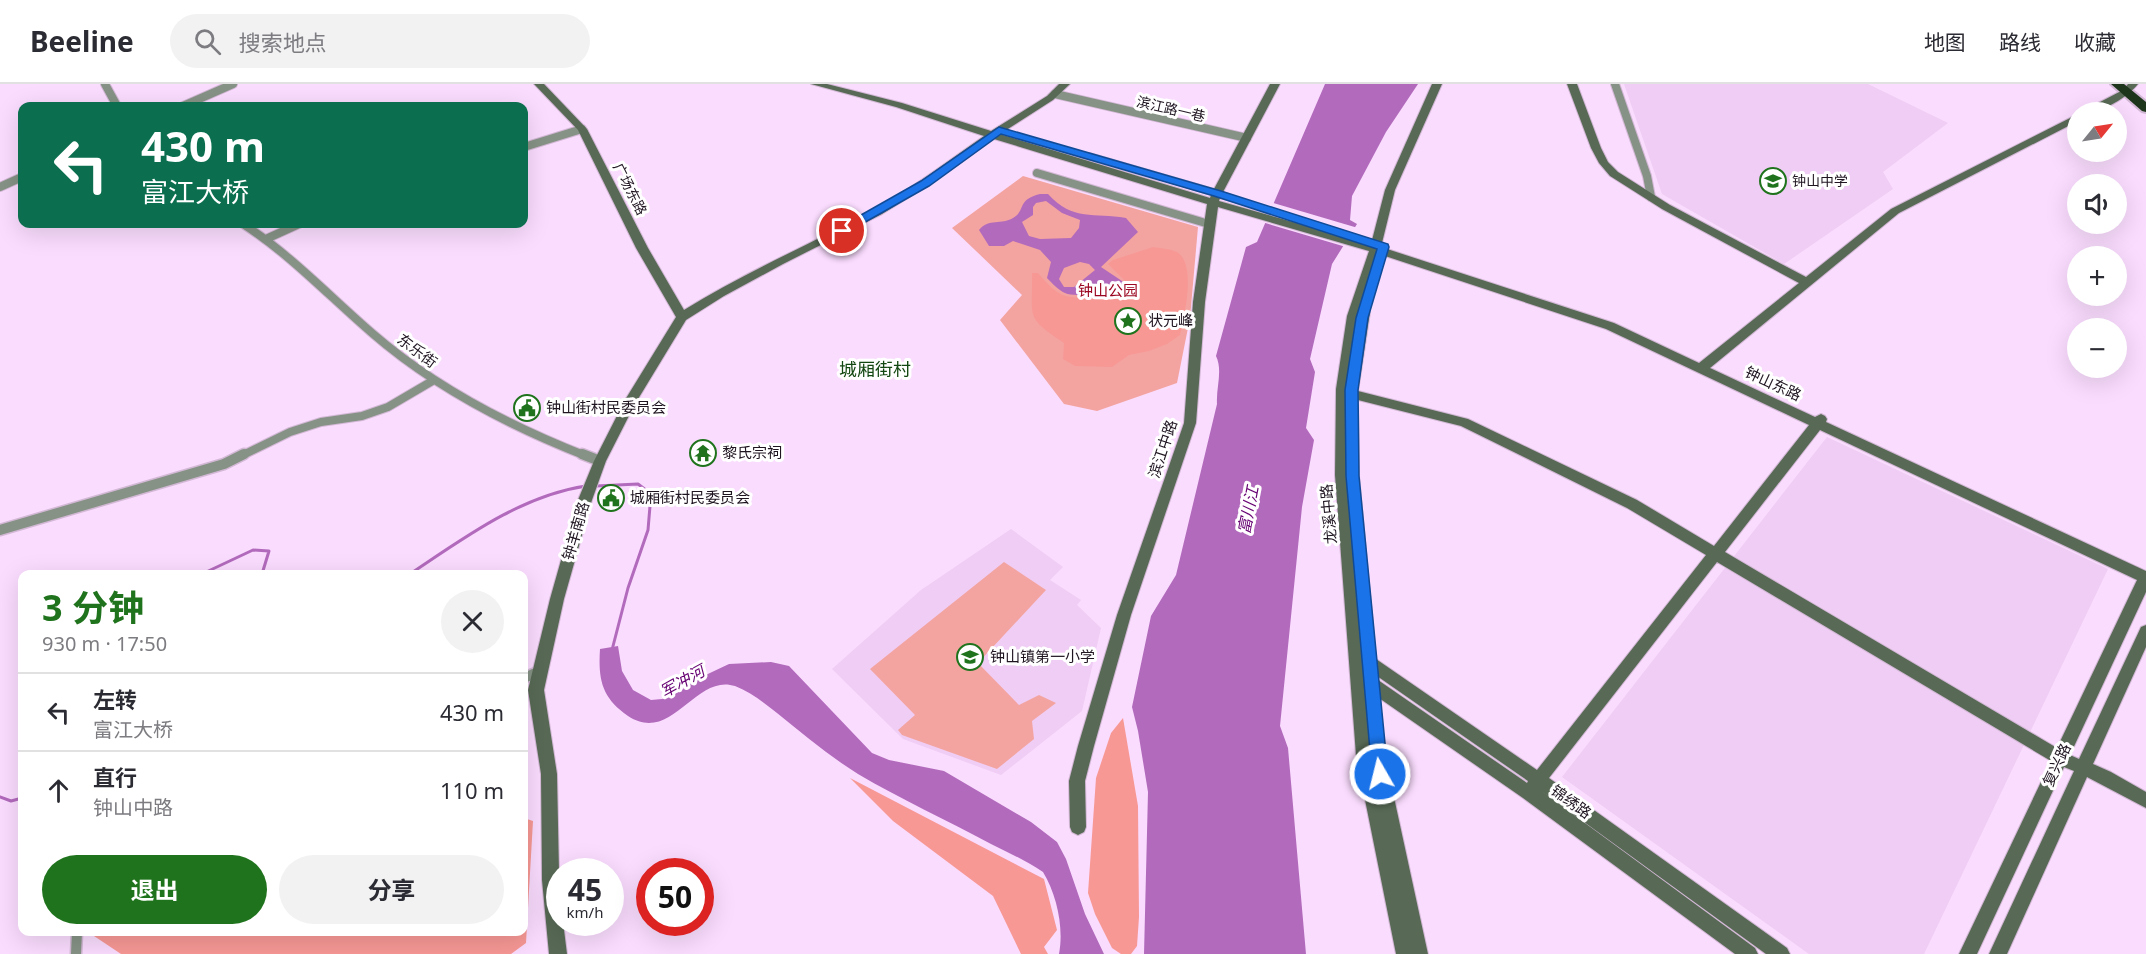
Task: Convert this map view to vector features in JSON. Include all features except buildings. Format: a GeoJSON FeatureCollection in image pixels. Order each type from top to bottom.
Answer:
{"type":"FeatureCollection","features":[{"type":"Feature","properties":{"kind":"highway"},"geometry":{"type":"LineString","coordinates":[[2127,86],[2146,99]]}},
{"type":"Feature","properties":{"kind":"highway"},"geometry":{"type":"LineString","coordinates":[[2127,86],[2146,108]]}},
{"type":"Feature","properties":{"kind":"main road","name":"广场东路"},"geometry":{"type":"LineString","coordinates":[[539,84],[582,129],[642,248],[682,317]]}},
{"type":"Feature","properties":{"kind":"main road"},"geometry":{"type":"LineString","coordinates":[[816,84],[996,132]]}},
{"type":"Feature","properties":{"kind":"main road"},"geometry":{"type":"LineString","coordinates":[[838,84],[996,132]]}},
{"type":"Feature","properties":{"kind":"main road","name":"钟羊南路"},"geometry":{"type":"LineString","coordinates":[[558,954],[550,880],[549,774],[536,690],[557,599],[585,500],[600,461],[629,403],[682,317],[779,261],[878,212],[925,183],[996,132],[1055,94],[1065,84]]}},
{"type":"Feature","properties":{"kind":"main road","name":"滨江中路"},"geometry":{"type":"LineString","coordinates":[[1078,827],[1077,781],[1086,746],[1124,615],[1190,423],[1199,302],[1209,224],[1215,198],[1275,84]]}},
{"type":"Feature","properties":{"kind":"main road","name":"龙溪中路"},"geometry":{"type":"LineString","coordinates":[[1405,954],[1364,755],[1365,669],[1347,392],[1390,190],[1437,84]]}},
{"type":"Feature","properties":{"kind":"main road","name":"龙溪中路"},"geometry":{"type":"LineString","coordinates":[[1379,248],[1398,192],[1445,84]]}},
{"type":"Feature","properties":{"kind":"main road"},"geometry":{"type":"LineString","coordinates":[[1572,84],[1604,163],[1614,174],[1651,197],[1807,282]]}},
{"type":"Feature","properties":{"kind":"main road"},"geometry":{"type":"LineString","coordinates":[[2102,102],[2127,86]]}},
{"type":"Feature","properties":{"kind":"main road"},"geometry":{"type":"LineString","coordinates":[[1702,367],[1895,211],[2067,123]]}},
{"type":"Feature","properties":{"kind":"main road","name":"钟山东路"},"geometry":{"type":"LineString","coordinates":[[996,132],[1111,173],[1215,198],[1379,248],[1610,326],[2146,571]]}},
{"type":"Feature","properties":{"kind":"main road"},"geometry":{"type":"LineString","coordinates":[[1347,392],[1464,422],[1632,504],[2060,758],[2083,767],[2146,801]]}},
{"type":"Feature","properties":{"kind":"main road"},"geometry":{"type":"LineString","coordinates":[[1528,794],[1819,421]]}},
{"type":"Feature","properties":{"kind":"main road","name":"钟山东路"},"geometry":{"type":"LineString","coordinates":[[1819,421],[2146,578]]}},
{"type":"Feature","properties":{"kind":"main road","name":"复兴路"},"geometry":{"type":"LineString","coordinates":[[1968,954],[2146,578]]}},
{"type":"Feature","properties":{"kind":"main road","name":"复兴路"},"geometry":{"type":"LineString","coordinates":[[1998,954],[2146,631]]}},
{"type":"Feature","properties":{"kind":"main road","name":"龙溪中路"},"geometry":{"type":"LineString","coordinates":[[1365,669],[1377,756],[1419,954]]}},
{"type":"Feature","properties":{"kind":"main road","name":"锦绣路"},"geometry":{"type":"LineString","coordinates":[[1365,669],[1539,780],[1781,954]]}},
{"type":"Feature","properties":{"kind":"main road","name":"锦绣路"},"geometry":{"type":"LineString","coordinates":[[1365,669],[1528,794],[1749,954]]}},
{"type":"Feature","properties":{"kind":"street"},"geometry":{"type":"LineString","coordinates":[[105,84],[115,102]]}},
{"type":"Feature","properties":{"kind":"street"},"geometry":{"type":"LineString","coordinates":[[192,102],[233,84]]}},
{"type":"Feature","properties":{"kind":"street"},"geometry":{"type":"LineString","coordinates":[[1615,84],[1647,176],[1651,197]]}},
{"type":"Feature","properties":{"kind":"street","name":"滨江路一巷"},"geometry":{"type":"LineString","coordinates":[[1055,94],[1246,138]]}},
{"type":"Feature","properties":{"kind":"street"},"geometry":{"type":"LineString","coordinates":[[528,146],[582,129]]}},
{"type":"Feature","properties":{"kind":"street"},"geometry":{"type":"LineString","coordinates":[[1036,173],[1209,224]]}},
{"type":"Feature","properties":{"kind":"street"},"geometry":{"type":"LineString","coordinates":[[0,187],[18,179]]}},
{"type":"Feature","properties":{"kind":"street","name":"东乐街"},"geometry":{"type":"LineString","coordinates":[[249,228],[319,283],[373,334],[434,380],[546,441],[600,461]]}},
{"type":"Feature","properties":{"kind":"street"},"geometry":{"type":"LineString","coordinates":[[266,239],[290,228]]}},
{"type":"Feature","properties":{"kind":"street"},"geometry":{"type":"LineString","coordinates":[[0,530],[224,464],[290,432],[321,422],[362,416],[379,410],[434,380]]}},
{"type":"Feature","properties":{"kind":"street"},"geometry":{"type":"LineString","coordinates":[[528,676],[540,671]]}},
{"type":"Feature","properties":{"kind":"street"},"geometry":{"type":"LineString","coordinates":[[76,954],[77,936]]}},
{"type":"Feature","properties":{"kind":"shaded area","name":"钟山中学"},"geometry":{"type":"Polygon","coordinates":[[[1624,84],[1868,84],[1948,123],[1883,172],[1893,189],[1784,264],[1662,194],[1624,84]]]}},
{"type":"Feature","properties":{"kind":"shaded area"},"geometry":{"type":"Polygon","coordinates":[[[1153,247],[1177,252],[1183,258],[1188,291],[1180,335],[1167,344],[1129,355],[1112,367],[1075,366],[1063,359],[1064,343],[1042,327],[1033,315],[1032,273],[1038,273],[1053,289],[1063,295],[1079,298],[1097,296],[1129,285],[1108,264],[1113,260],[1153,247]]]}},
{"type":"Feature","properties":{"kind":"shaded area"},"geometry":{"type":"Polygon","coordinates":[[[1827,437],[2108,569],[1924,954],[1809,954],[1562,777],[1827,437]]]}},
{"type":"Feature","properties":{"kind":"shaded area","name":"钟山镇第一小学"},"geometry":{"type":"Polygon","coordinates":[[[1011,529],[1063,567],[1050,580],[1081,600],[1077,605],[1101,628],[1082,711],[1001,775],[903,739],[832,669],[921,590],[1011,529]]]}},
{"type":"Feature","properties":{"kind":"shaded area"},"geometry":{"type":"Polygon","coordinates":[[[1123,718],[1138,806],[1139,917],[1137,946],[1131,954],[1121,954],[1112,948],[1095,914],[1088,893],[1096,778],[1111,733],[1123,718]]]}},
{"type":"Feature","properties":{"kind":"shaded area"},"geometry":{"type":"Polygon","coordinates":[[[850,778],[1044,879],[1057,930],[1044,947],[1048,954],[1021,954],[993,896],[893,821],[850,778]]]}},
{"type":"Feature","properties":{"kind":"shaded area"},"geometry":{"type":"Polygon","coordinates":[[[528,819],[533,821],[528,908],[528,819]]]}},
{"type":"Feature","properties":{"kind":"shaded area"},"geometry":{"type":"Polygon","coordinates":[[[94,936],[526,936],[526,943],[511,954],[121,954],[94,936]]]}},
{"type":"Feature","properties":{"kind":"green space","name":"钟山公园"},"geometry":{"type":"Polygon","coordinates":[[[1023,176],[1198,227],[1190,318],[1177,383],[1097,411],[1064,404],[1000,320],[1022,295],[952,228],[1023,176]]]}},
{"type":"Feature","properties":{"kind":"green space"},"geometry":{"type":"Polygon","coordinates":[[[1004,562],[1046,590],[978,663],[1019,705],[1039,695],[1056,703],[1032,721],[1034,739],[997,769],[902,735],[898,730],[915,715],[870,669],[1004,562]]]}},
{"type":"Feature","properties":{"kind":"water","name":"富川江"},"geometry":{"type":"Polygon","coordinates":[[[1325,84],[1418,84],[1386,132],[1352,196],[1350,220],[1357,224],[1332,264],[1310,359],[1315,372],[1306,428],[1314,440],[1302,507],[1280,726],[1288,748],[1306,954],[1144,954],[1148,792],[1132,707],[1151,616],[1176,575],[1217,404],[1219,373],[1216,356],[1246,247],[1257,242],[1325,84]]]}},
{"type":"Feature","properties":{"kind":"water"},"geometry":{"type":"Polygon","coordinates":[[[1048,194],[1066,209],[1075,212],[1126,218],[1138,232],[1101,267],[1125,283],[1096,293],[1071,295],[1065,293],[1047,278],[1051,262],[1040,250],[1013,241],[1004,246],[989,246],[979,230],[987,224],[1013,218],[1024,202],[1032,196],[1048,194]],[[1046,201],[1036,203],[1033,207],[1033,215],[1022,222],[1029,236],[1040,239],[1071,238],[1079,228],[1080,220],[1062,213],[1046,201]],[[1080,262],[1064,268],[1059,279],[1064,287],[1074,287],[1095,270],[1089,264],[1080,262]]]}},
{"type":"Feature","properties":{"kind":"water"},"geometry":{"type":"Polygon","coordinates":[[[618,646],[622,671],[633,690],[651,700],[662,699],[679,692],[693,681],[729,664],[771,662],[789,666],[872,753],[889,760],[944,771],[1031,822],[1057,842],[1066,859],[1085,914],[1104,954],[1059,954],[1061,933],[1058,912],[1043,872],[858,774],[741,688],[721,685],[708,689],[671,716],[658,722],[644,723],[628,716],[612,702],[601,679],[600,649],[618,646]]]}},
{"type":"Feature","properties":{"kind":"pier"},"geometry":{"type":"Polygon","coordinates":[[[1270,202],[1358,228],[1346,247],[1262,222],[1270,202]]]}},
{"type":"Feature","properties":{"kind":"waterway","name":"军冲河"},"geometry":{"type":"LineString","coordinates":[[596,486],[638,484],[651,494],[648,530],[628,588],[612,650]]}},
{"type":"Feature","properties":{"kind":"waterway","name":"军冲河"},"geometry":{"type":"LineString","coordinates":[[416,570],[493,520],[538,499],[586,486]]}},
{"type":"Feature","properties":{"kind":"waterway","name":"军冲河"},"geometry":{"type":"LineString","coordinates":[[210,570],[253,550],[269,551],[263,570]]}},
{"type":"Feature","properties":{"kind":"waterway","name":"军冲河"},"geometry":{"type":"LineString","coordinates":[[0,797],[11,801],[18,799]]}},
{"type":"Feature","properties":{"kind":"place","name":"钟山中学"},"geometry":{"type":"Point","coordinates":[1773,181]}},
{"type":"Feature","properties":{"kind":"place","name":"状元峰"},"geometry":{"type":"Point","coordinates":[1128,321]}},
{"type":"Feature","properties":{"kind":"place","name":"钟山街村民委员会"},"geometry":{"type":"Point","coordinates":[527,408]}},
{"type":"Feature","properties":{"kind":"place","name":"黎氏宗祠"},"geometry":{"type":"Point","coordinates":[703,453]}},
{"type":"Feature","properties":{"kind":"place","name":"城厢街村民委员会"},"geometry":{"type":"Point","coordinates":[611,498]}},
{"type":"Feature","properties":{"kind":"place","name":"钟山镇第一小学"},"geometry":{"type":"Point","coordinates":[970,657]}},
{"type":"Feature","properties":{"kind":"district","name":"城厢街村"},"geometry":{"type":"Point","coordinates":[875,370]}},
{"type":"Feature","properties":{"kind":"route"},"geometry":{"type":"LineString","coordinates":[[842,231],[925,183],[999,130],[1217,193],[1384,247],[1362,318],[1352,390],[1353,476],[1380,774]]}}]}
